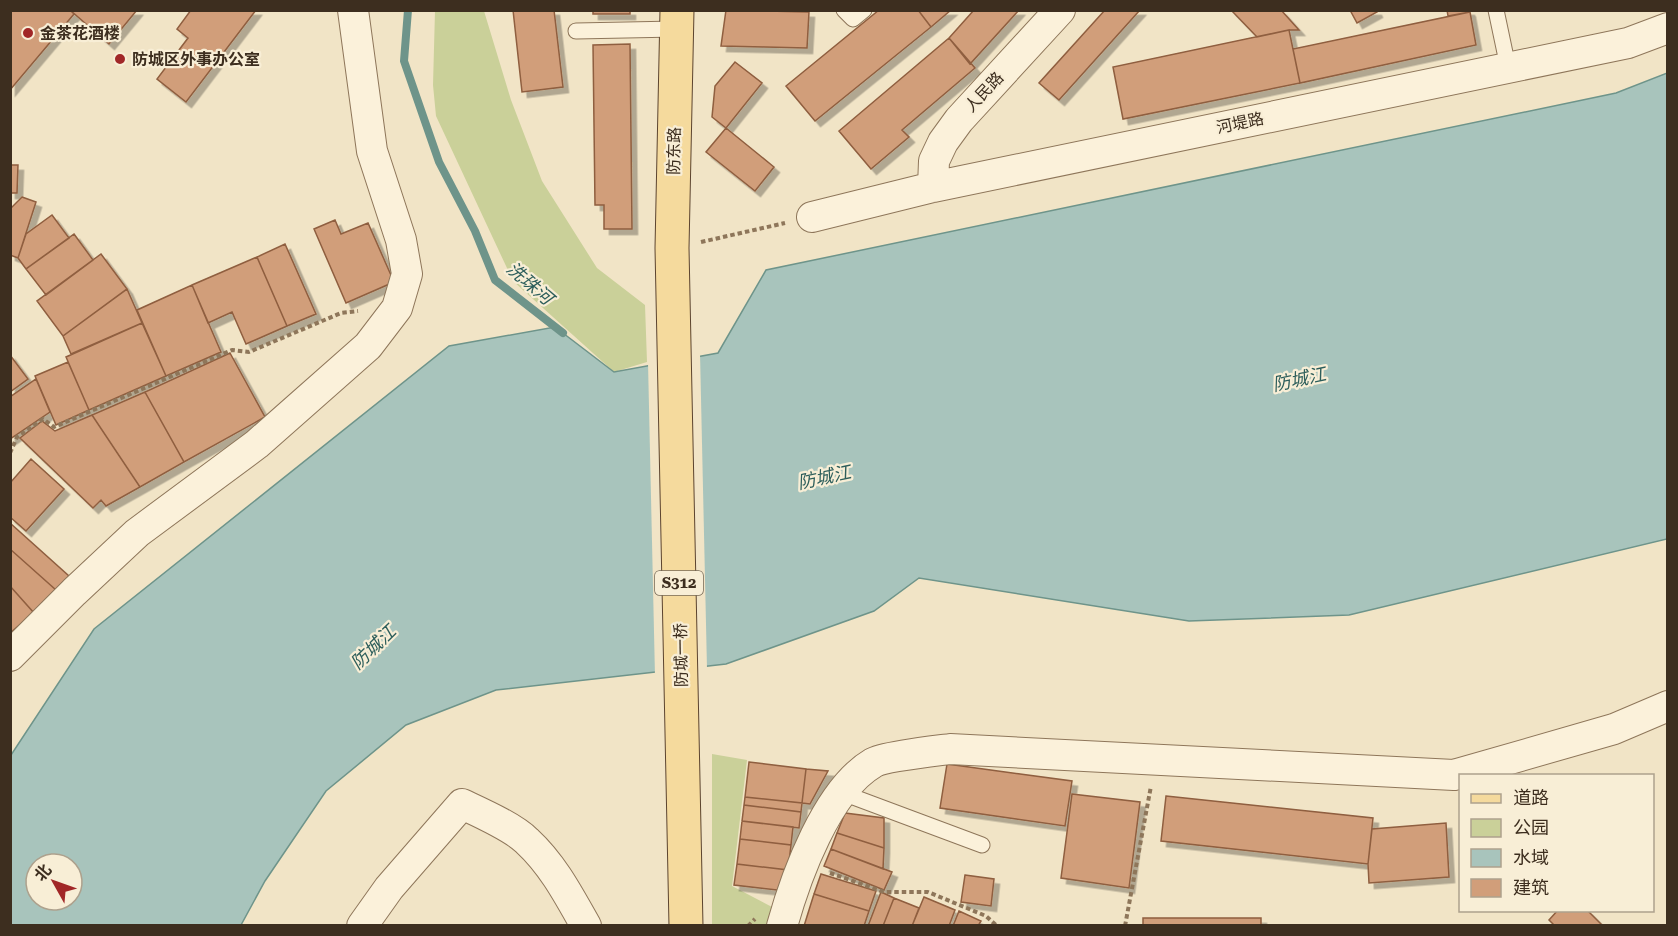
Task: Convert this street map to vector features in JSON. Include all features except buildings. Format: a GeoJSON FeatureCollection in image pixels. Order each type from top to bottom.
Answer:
{"type":"FeatureCollection","features":[{"type":"Feature","properties":{"kind":"main road","name":"防东路"},"geometry":{"type":"LineString","coordinates":[[673,291],[676,20]]}},
{"type":"Feature","properties":{"kind":"main road","name":"防城一桥"},"geometry":{"type":"LineString","coordinates":[[673,291],[686,926]]}},
{"type":"Feature","properties":{"kind":"street"},"geometry":{"type":"LineString","coordinates":[[10,656],[137,533],[257,444],[368,346],[397,308],[407,274],[401,240],[372,152],[353,10]]}},
{"type":"Feature","properties":{"kind":"street","name":"人民路"},"geometry":{"type":"LineString","coordinates":[[933,187],[934,161],[943,142],[959,120],[1060,10]]}},
{"type":"Feature","properties":{"kind":"street","name":"河堤路"},"geometry":{"type":"LineString","coordinates":[[812,217],[933,187],[1628,43],[1668,28]]}},
{"type":"Feature","properties":{"kind":"street"},"geometry":{"type":"LineString","coordinates":[[782,926],[789,901],[817,832],[840,792],[874,762],[950,748],[1454,775],[1614,729],[1668,706]]}},
{"type":"Feature","properties":{"kind":"street"},"geometry":{"type":"LineString","coordinates":[[362,926],[389,888],[462,804],[488,816],[526,839],[555,873],[586,926]]}},
{"type":"Feature","properties":{"kind":"lane"},"geometry":{"type":"LineString","coordinates":[[843,10],[853,19],[864,10]]}},
{"type":"Feature","properties":{"kind":"lane"},"geometry":{"type":"LineString","coordinates":[[1496,10],[1509,68]]}},
{"type":"Feature","properties":{"kind":"lane"},"geometry":{"type":"LineString","coordinates":[[576,31],[676,20]]}},
{"type":"Feature","properties":{"kind":"lane"},"geometry":{"type":"LineString","coordinates":[[840,792],[982,845]]}},
{"type":"Feature","properties":{"kind":"path"},"geometry":{"type":"LineString","coordinates":[[672,248],[812,217]]}},
{"type":"Feature","properties":{"kind":"path"},"geometry":{"type":"LineString","coordinates":[[10,453],[17,437],[43,419],[54,428],[232,350],[249,352],[341,313],[397,308]]}},
{"type":"Feature","properties":{"kind":"path"},"geometry":{"type":"LineString","coordinates":[[1125,926],[1156,759]]}},
{"type":"Feature","properties":{"kind":"path"},"geometry":{"type":"LineString","coordinates":[[804,864],[884,892],[928,892],[986,916],[997,926]]}},
{"type":"Feature","properties":{"kind":"green space"},"geometry":{"type":"Polygon","coordinates":[[[435,11],[484,11],[511,100],[542,181],[597,268],[645,305],[647,362],[614,372],[513,281],[436,116],[433,85],[435,11]]]}},
{"type":"Feature","properties":{"kind":"green space"},"geometry":{"type":"Polygon","coordinates":[[[712,754],[747,760],[732,886],[772,907],[768,925],[712,925],[712,754]]]}},
{"type":"Feature","properties":{"kind":"water","name":"防城江"},"geometry":{"type":"Polygon","coordinates":[[[1667,73],[1667,539],[1349,615],[1189,621],[919,578],[874,611],[726,664],[496,690],[406,725],[326,791],[265,881],[241,925],[11,926],[11,755],[94,629],[449,346],[555,327],[614,372],[718,353],[766,270],[1616,93],[1667,73]]]}},
{"type":"Feature","properties":{"kind":"pier"},"geometry":{"type":"Polygon","coordinates":[[[700,353],[707,669],[655,676],[648,362],[700,353]]]}},
{"type":"Feature","properties":{"kind":"waterway","name":"洗珠河"},"geometry":{"type":"LineString","coordinates":[[408,10],[404,61],[439,162],[475,231],[495,280],[563,333]]}},
{"type":"Feature","properties":{"kind":"place","name":"金茶花酒楼"},"geometry":{"type":"Point","coordinates":[28,33]}},
{"type":"Feature","properties":{"kind":"place","name":"防城区外事办公室"},"geometry":{"type":"Point","coordinates":[120,59]}}]}
